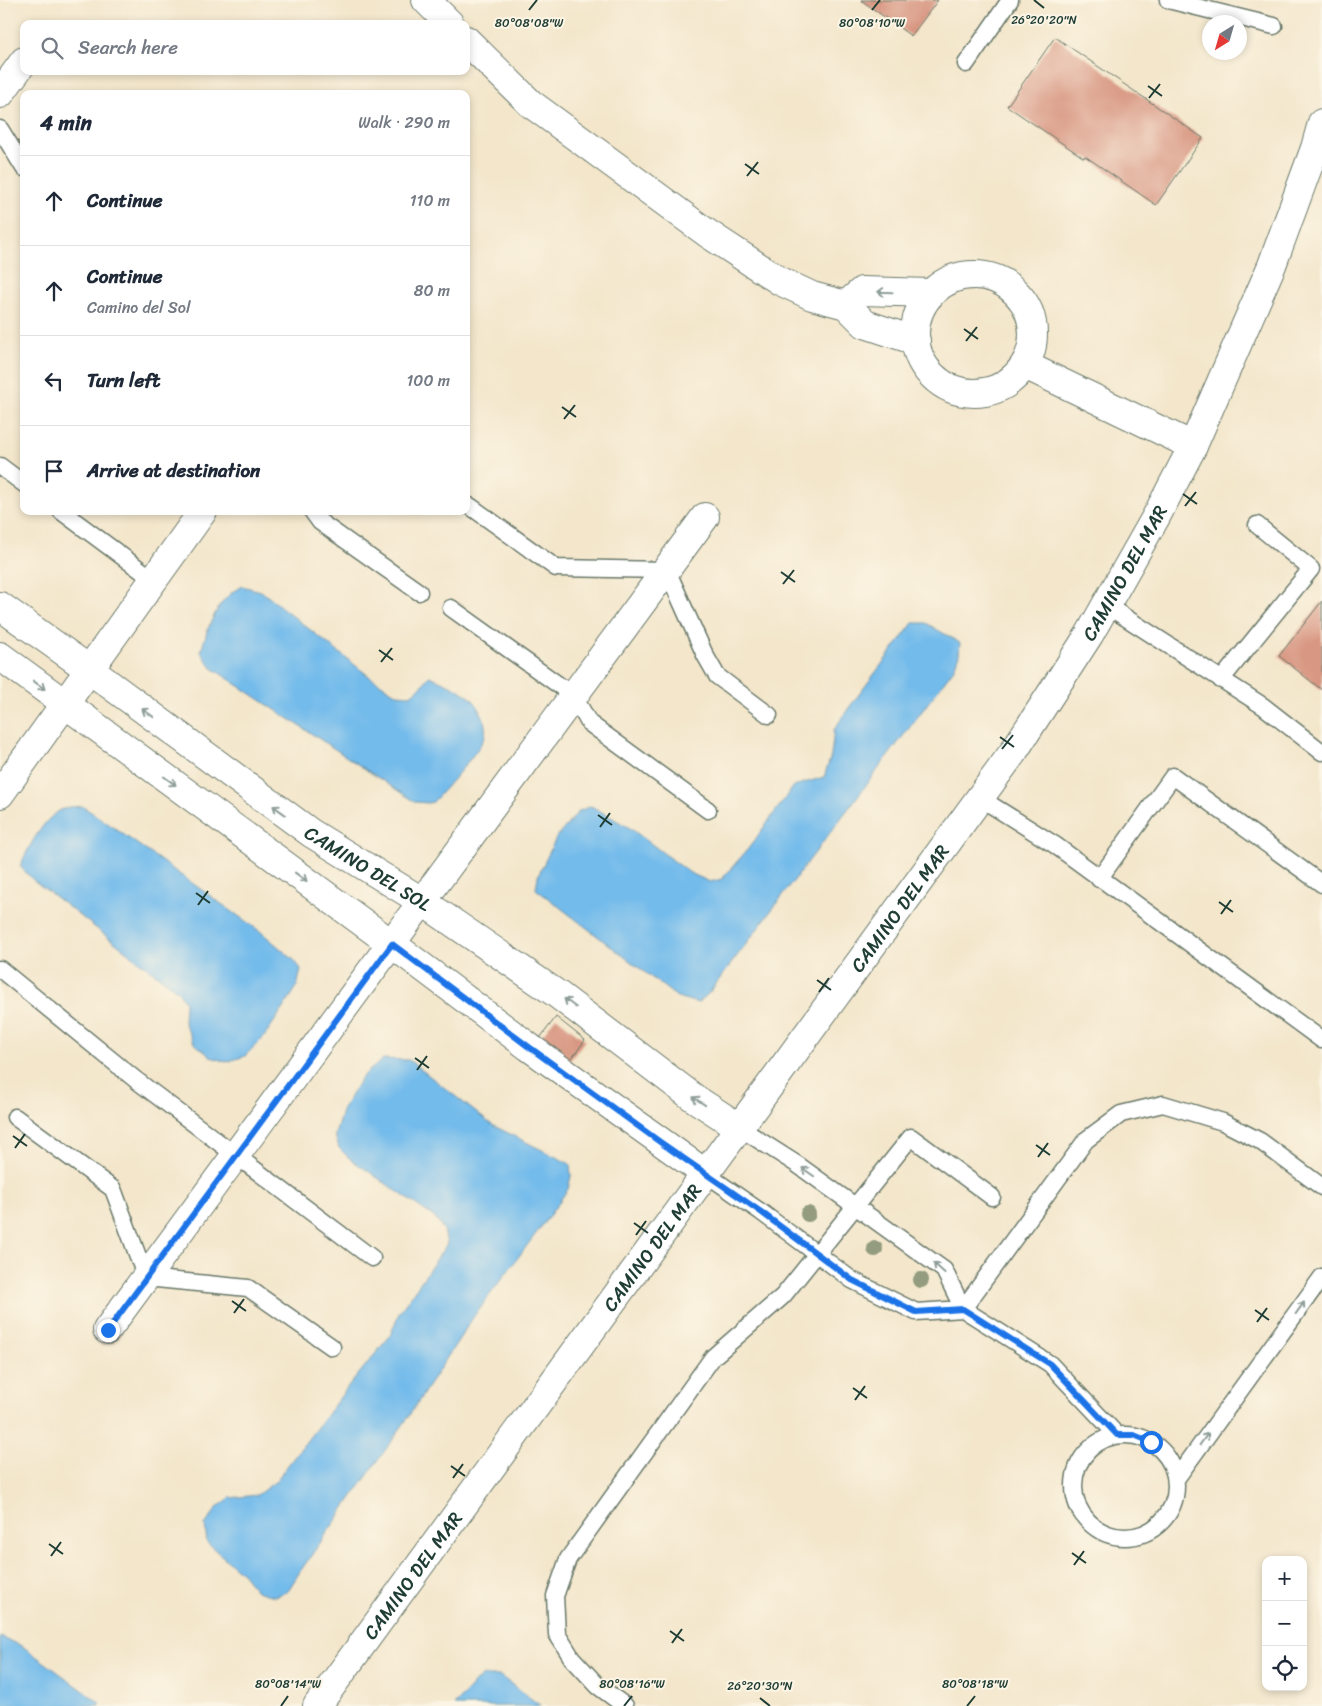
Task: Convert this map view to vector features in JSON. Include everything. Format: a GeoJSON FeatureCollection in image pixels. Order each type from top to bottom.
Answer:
{"type":"FeatureCollection","features":[{"type":"Feature","properties":{"kind":"street"},"geometry":{"type":"LineString","coordinates":[[426,0],[446,20]]}},
{"type":"Feature","properties":{"kind":"street"},"geometry":{"type":"LineString","coordinates":[[470,44],[530,103],[707,233],[780,281],[812,296],[846,305],[864,324],[916,341]]}},
{"type":"Feature","properties":{"kind":"street"},"geometry":{"type":"LineString","coordinates":[[0,94],[20,66]]}},
{"type":"Feature","properties":{"kind":"street","name":"CAMINO DEL MAR"},"geometry":{"type":"LineString","coordinates":[[317,1706],[1014,751],[1089,635],[1193,446],[1272,265],[1322,123]]}},
{"type":"Feature","properties":{"kind":"street"},"geometry":{"type":"LineString","coordinates":[[978,274],[995,279],[1011,287],[1023,300],[1031,316],[1034,333],[1032,350],[1025,365],[1015,378],[1001,387],[984,392],[968,393],[952,389],[937,380],[926,368],[919,354],[916,341],[916,322],[921,306],[931,293],[943,283],[960,276],[978,274]]}},
{"type":"Feature","properties":{"kind":"street"},"geometry":{"type":"LineString","coordinates":[[846,305],[862,291],[931,293]]}},
{"type":"Feature","properties":{"kind":"street"},"geometry":{"type":"LineString","coordinates":[[1025,365],[1193,446]]}},
{"type":"Feature","properties":{"kind":"street"},"geometry":{"type":"LineString","coordinates":[[0,794],[200,515]]}},
{"type":"Feature","properties":{"kind":"street"},"geometry":{"type":"LineString","coordinates":[[108,1330],[706,517]]}},
{"type":"Feature","properties":{"kind":"street","name":"CAMINO DEL SOL"},"geometry":{"type":"LineString","coordinates":[[0,606],[311,833],[423,902],[558,994],[694,1098],[740,1128]]}},
{"type":"Feature","properties":{"kind":"street"},"geometry":{"type":"LineString","coordinates":[[0,656],[529,1047],[706,1174]]}},
{"type":"Feature","properties":{"kind":"lane"},"geometry":{"type":"LineString","coordinates":[[966,64],[1010,0]]}},
{"type":"Feature","properties":{"kind":"lane"},"geometry":{"type":"LineString","coordinates":[[1168,0],[1274,26]]}},
{"type":"Feature","properties":{"kind":"lane"},"geometry":{"type":"LineString","coordinates":[[0,129],[20,162]]}},
{"type":"Feature","properties":{"kind":"lane"},"geometry":{"type":"LineString","coordinates":[[0,466],[20,481]]}},
{"type":"Feature","properties":{"kind":"lane"},"geometry":{"type":"LineString","coordinates":[[470,506],[556,568],[667,570],[716,676],[769,715]]}},
{"type":"Feature","properties":{"kind":"lane"},"geometry":{"type":"LineString","coordinates":[[66,515],[154,580]]}},
{"type":"Feature","properties":{"kind":"lane"},"geometry":{"type":"LineString","coordinates":[[315,515],[320,522],[419,592]]}},
{"type":"Feature","properties":{"kind":"lane"},"geometry":{"type":"LineString","coordinates":[[1221,680],[1312,569],[1258,525]]}},
{"type":"Feature","properties":{"kind":"lane"},"geometry":{"type":"LineString","coordinates":[[1106,605],[1263,706],[1322,752]]}},
{"type":"Feature","properties":{"kind":"lane"},"geometry":{"type":"LineString","coordinates":[[451,608],[574,696],[589,724],[708,810]]}},
{"type":"Feature","properties":{"kind":"lane"},"geometry":{"type":"LineString","coordinates":[[1099,879],[1173,776],[1322,884]]}},
{"type":"Feature","properties":{"kind":"lane"},"geometry":{"type":"LineString","coordinates":[[980,798],[1055,845],[1099,879],[1322,1040]]}},
{"type":"Feature","properties":{"kind":"lane"},"geometry":{"type":"LineString","coordinates":[[0,969],[136,1080],[372,1258]]}},
{"type":"Feature","properties":{"kind":"lane"},"geometry":{"type":"LineString","coordinates":[[963,1309],[1086,1140],[1121,1114],[1163,1104],[1223,1122],[1260,1141],[1322,1187]]}},
{"type":"Feature","properties":{"kind":"lane"},"geometry":{"type":"LineString","coordinates":[[16,1117],[113,1189],[146,1278],[248,1288],[332,1346]]}},
{"type":"Feature","properties":{"kind":"lane"},"geometry":{"type":"LineString","coordinates":[[740,1128],[798,1165],[944,1270],[963,1309],[1050,1364],[1117,1435]]}},
{"type":"Feature","properties":{"kind":"lane"},"geometry":{"type":"LineString","coordinates":[[625,1706],[598,1686],[572,1658],[557,1634],[555,1596],[568,1559],[713,1357],[783,1296],[911,1137],[992,1197]]}},
{"type":"Feature","properties":{"kind":"lane"},"geometry":{"type":"LineString","coordinates":[[706,1174],[761,1212],[852,1280],[916,1312],[963,1309]]}},
{"type":"Feature","properties":{"kind":"lane"},"geometry":{"type":"LineString","coordinates":[[1176,1478],[1322,1277]]}},
{"type":"Feature","properties":{"kind":"lane"},"geometry":{"type":"LineString","coordinates":[[1117,1435],[1134,1435],[1151,1442],[1170,1462],[1176,1478],[1175,1496],[1168,1513],[1154,1528],[1138,1536],[1120,1537],[1103,1532],[1089,1522],[1078,1507],[1074,1490],[1075,1472],[1082,1456],[1100,1441],[1117,1435]]}},
{"type":"Feature","properties":{"kind":"water"},"geometry":{"type":"Polygon","coordinates":[[[242,586],[261,591],[370,677],[397,694],[410,695],[422,686],[429,676],[459,689],[473,700],[479,708],[484,721],[485,735],[483,741],[462,769],[433,802],[415,802],[212,668],[201,652],[210,623],[226,598],[242,586]]]}},
{"type":"Feature","properties":{"kind":"water"},"geometry":{"type":"Polygon","coordinates":[[[913,623],[926,623],[960,643],[959,655],[953,670],[709,993],[698,1003],[677,997],[536,889],[538,876],[556,838],[579,811],[591,806],[630,828],[690,873],[710,882],[722,879],[748,849],[794,786],[824,777],[831,756],[834,730],[913,623]]]}},
{"type":"Feature","properties":{"kind":"water"},"geometry":{"type":"Polygon","coordinates":[[[82,806],[261,932],[294,960],[301,969],[297,987],[264,1037],[245,1056],[226,1062],[211,1057],[193,1042],[184,1022],[185,1002],[178,991],[32,879],[20,866],[38,832],[51,817],[58,811],[68,807],[82,806]]]}},
{"type":"Feature","properties":{"kind":"water"},"geometry":{"type":"Polygon","coordinates":[[[383,1059],[409,1060],[492,1125],[570,1164],[571,1176],[568,1189],[474,1316],[405,1422],[287,1592],[274,1596],[256,1591],[243,1574],[207,1543],[205,1525],[218,1507],[230,1498],[257,1495],[275,1482],[390,1336],[399,1313],[447,1244],[444,1230],[434,1217],[349,1158],[339,1148],[335,1135],[343,1108],[362,1077],[383,1059]]]}},
{"type":"Feature","properties":{"kind":"water"},"geometry":{"type":"Polygon","coordinates":[[[0,1637],[22,1646],[99,1702],[99,1706],[0,1706],[0,1637]]]}},
{"type":"Feature","properties":{"kind":"water"},"geometry":{"type":"Polygon","coordinates":[[[481,1676],[500,1676],[541,1706],[454,1706],[481,1676]]]}},
{"type":"Feature","properties":{"kind":"building"},"geometry":{"type":"Polygon","coordinates":[[[861,0],[938,0],[911,36],[861,0]]]}},
{"type":"Feature","properties":{"kind":"building"},"geometry":{"type":"Polygon","coordinates":[[[1055,37],[1203,138],[1156,205],[1085,156],[1084,158],[1007,106],[1055,37]]]}},
{"type":"Feature","properties":{"kind":"building"},"geometry":{"type":"Polygon","coordinates":[[[1322,601],[1322,690],[1279,656],[1322,601]]]}},
{"type":"Feature","properties":{"kind":"building"},"geometry":{"type":"Polygon","coordinates":[[[556,1017],[585,1040],[570,1061],[540,1038],[556,1017]]]}},
{"type":"Feature","properties":{"kind":"route"},"geometry":{"type":"LineString","coordinates":[[108,1330],[392,944],[529,1047],[761,1212],[852,1280],[916,1312],[963,1309],[1050,1364],[1117,1435],[1134,1435],[1151,1442]]}}]}
